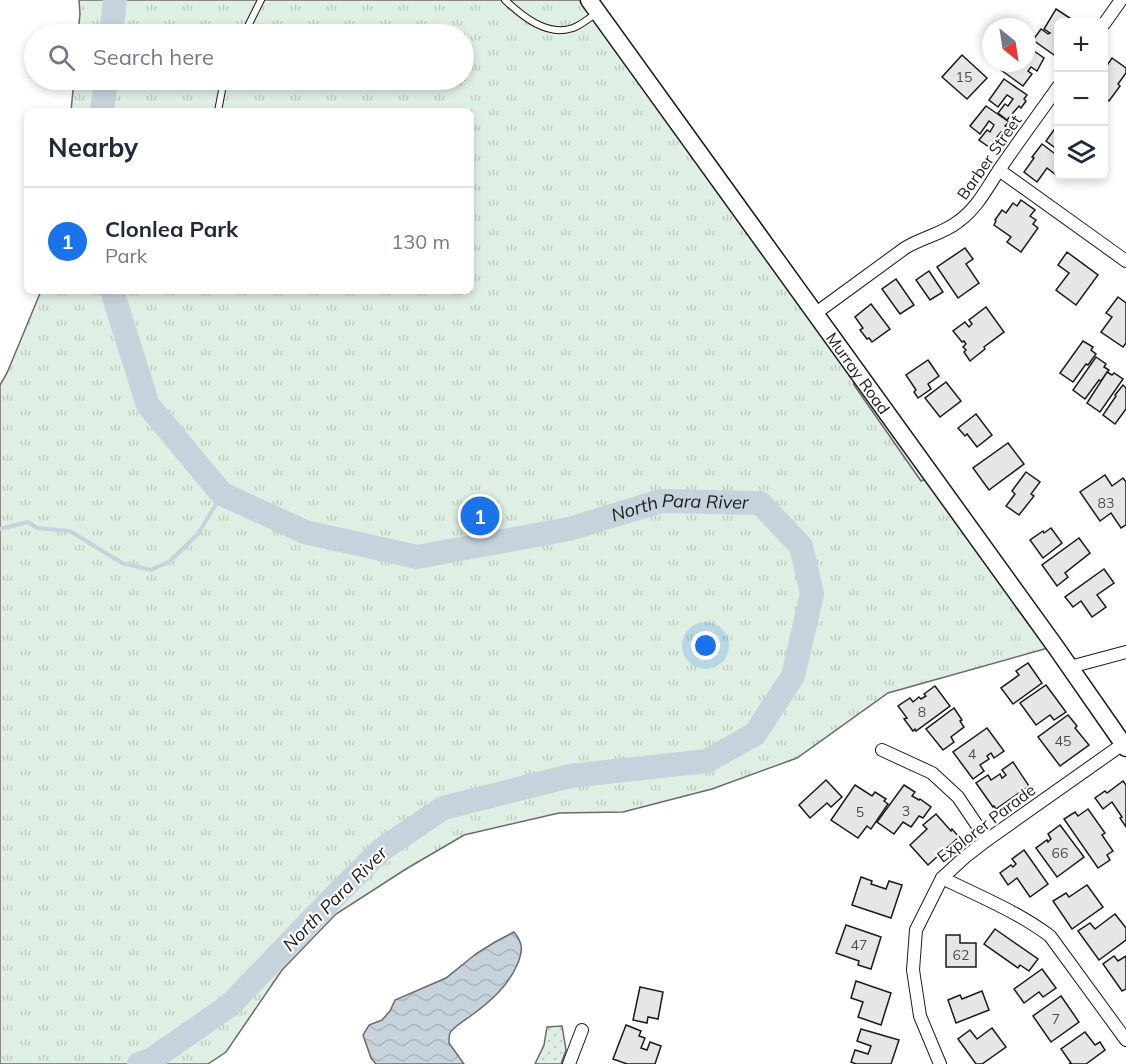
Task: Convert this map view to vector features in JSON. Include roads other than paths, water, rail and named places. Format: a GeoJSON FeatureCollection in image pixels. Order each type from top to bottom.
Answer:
{"type":"FeatureCollection","features":[{"type":"Feature","properties":{"kind":"street"},"geometry":{"type":"LineString","coordinates":[[1108,18],[1121,0]]}},
{"type":"Feature","properties":{"kind":"street","name":"Murray Road"},"geometry":{"type":"LineString","coordinates":[[593,6],[816,313],[1125,746]]}},
{"type":"Feature","properties":{"kind":"street","name":"Barber Street"},"geometry":{"type":"LineString","coordinates":[[816,313],[905,248],[944,231],[971,212],[1054,94]]}},
{"type":"Feature","properties":{"kind":"street"},"geometry":{"type":"LineString","coordinates":[[999,170],[1126,261]]}},
{"type":"Feature","properties":{"kind":"street"},"geometry":{"type":"LineString","coordinates":[[1070,667],[1126,652]]}},
{"type":"Feature","properties":{"kind":"street","name":"Explorer Parade"},"geometry":{"type":"LineString","coordinates":[[940,1064],[921,1016],[913,970],[916,930],[942,878],[987,840],[1125,746]]}},
{"type":"Feature","properties":{"kind":"street"},"geometry":{"type":"LineString","coordinates":[[882,750],[932,773],[958,797],[987,840]]}},
{"type":"Feature","properties":{"kind":"street"},"geometry":{"type":"LineString","coordinates":[[942,878],[1004,908],[1050,936],[1126,1040]]}},
{"type":"Feature","properties":{"kind":"street"},"geometry":{"type":"LineString","coordinates":[[569,1064],[582,1030]]}},
{"type":"Feature","properties":{"kind":"lane"},"geometry":{"type":"LineString","coordinates":[[249,24],[261,0]]}},
{"type":"Feature","properties":{"kind":"lane"},"geometry":{"type":"LineString","coordinates":[[505,0],[530,21],[553,29],[578,26],[593,6]]}},
{"type":"Feature","properties":{"kind":"lane"},"geometry":{"type":"LineString","coordinates":[[219,108],[222,90]]}},
{"type":"Feature","properties":{"kind":"water"},"geometry":{"type":"Polygon","coordinates":[[[514,932],[521,943],[521,950],[518,963],[510,978],[493,998],[450,1033],[449,1043],[464,1064],[376,1064],[371,1058],[363,1035],[369,1025],[382,1020],[390,1011],[395,1000],[446,978],[477,953],[514,932]]]}},
{"type":"Feature","properties":{"kind":"waterway","name":"North Para River"},"geometry":{"type":"LineString","coordinates":[[112,24],[115,0]]}},
{"type":"Feature","properties":{"kind":"waterway","name":"North Para River"},"geometry":{"type":"LineString","coordinates":[[102,108],[105,90]]}},
{"type":"Feature","properties":{"kind":"waterway","name":"North Para River"},"geometry":{"type":"LineString","coordinates":[[113,294],[148,405],[222,494],[305,532],[417,557],[569,529],[661,501],[760,503],[801,546],[812,594],[793,676],[755,734],[707,761],[570,776],[443,808],[381,850],[230,1005],[151,1060],[139,1064]]}},
{"type":"Feature","properties":{"kind":"waterway"},"geometry":{"type":"LineString","coordinates":[[0,529],[28,522],[37,528],[70,531],[122,563],[151,570],[170,561],[198,534],[222,494]]}},
{"type":"Feature","properties":{"kind":"place","name":"Clonlea Park"},"geometry":{"type":"Point","coordinates":[480,516]}}]}
